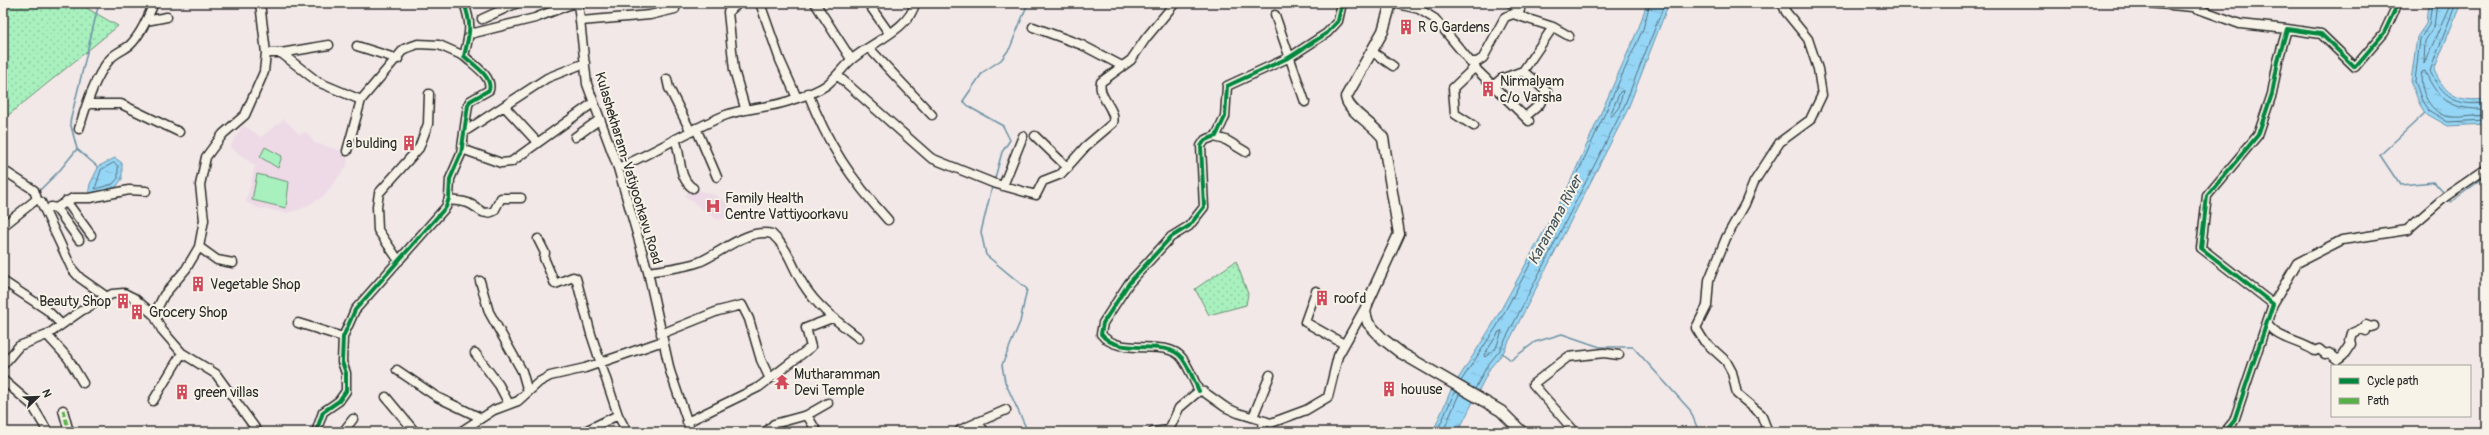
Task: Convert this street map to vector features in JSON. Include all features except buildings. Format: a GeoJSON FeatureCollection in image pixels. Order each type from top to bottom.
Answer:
{"type":"FeatureCollection","features":[{"type":"Feature","properties":{"kind":"main road"},"geometry":{"type":"LineString","coordinates":[[1392,3],[1383,31],[1346,100],[1350,107],[1378,129],[1383,138],[1399,234],[1368,302],[1365,312],[1371,328],[1401,353],[1501,411],[1522,432]]}},
{"type":"Feature","properties":{"kind":"street"},"geometry":{"type":"LineString","coordinates":[[79,129],[87,104],[102,71],[110,58],[130,45],[146,21],[154,3]]}},
{"type":"Feature","properties":{"kind":"street"},"geometry":{"type":"LineString","coordinates":[[154,315],[164,295],[186,269],[199,247],[204,220],[200,185],[206,157],[222,134],[237,124],[245,115],[264,72],[266,53],[260,3]]}},
{"type":"Feature","properties":{"kind":"street"},"geometry":{"type":"LineString","coordinates":[[464,3],[470,21],[470,34],[464,56]]}},
{"type":"Feature","properties":{"kind":"street"},"geometry":{"type":"LineString","coordinates":[[482,19],[517,3]]}},
{"type":"Feature","properties":{"kind":"street"},"geometry":{"type":"LineString","coordinates":[[470,34],[535,18],[574,3]]}},
{"type":"Feature","properties":{"kind":"street","name":"Kulashekharam-Vatiyoorkavu Road"},"geometry":{"type":"LineString","coordinates":[[578,3],[587,84],[598,120],[618,168],[648,272],[670,371],[691,432]]}},
{"type":"Feature","properties":{"kind":"street"},"geometry":{"type":"LineString","coordinates":[[739,3],[728,12],[734,70],[745,108]]}},
{"type":"Feature","properties":{"kind":"street"},"geometry":{"type":"LineString","coordinates":[[760,3],[780,60],[797,98]]}},
{"type":"Feature","properties":{"kind":"street"},"geometry":{"type":"LineString","coordinates":[[815,3],[851,59]]}},
{"type":"Feature","properties":{"kind":"street"},"geometry":{"type":"LineString","coordinates":[[868,3],[889,33]]}},
{"type":"Feature","properties":{"kind":"street"},"geometry":{"type":"LineString","coordinates":[[618,168],[647,156],[675,139],[694,130],[745,108],[761,108],[797,98],[825,86],[851,59],[903,24],[914,10],[915,3]]}},
{"type":"Feature","properties":{"kind":"street"},"geometry":{"type":"LineString","coordinates":[[837,75],[931,158],[1003,186],[1036,195],[1043,181],[1061,174],[1068,168],[1086,146],[1113,123],[1113,115],[1100,87],[1102,80],[1131,60],[1146,38],[1175,3]]}},
{"type":"Feature","properties":{"kind":"street"},"geometry":{"type":"LineString","coordinates":[[1214,137],[1225,117],[1226,90],[1229,84],[1290,57],[1328,33],[1338,21],[1342,3]]}},
{"type":"Feature","properties":{"kind":"street"},"geometry":{"type":"LineString","coordinates":[[1392,3],[1419,9],[1435,19],[1493,86],[1527,119],[1547,92],[1523,71]]}},
{"type":"Feature","properties":{"kind":"street"},"geometry":{"type":"LineString","coordinates":[[1511,3],[1520,10]]}},
{"type":"Feature","properties":{"kind":"street"},"geometry":{"type":"LineString","coordinates":[[1768,432],[1761,414],[1737,394],[1732,372],[1726,361],[1704,341],[1696,328],[1707,306],[1709,280],[1726,238],[1745,204],[1754,182],[1780,142],[1810,120],[1822,96],[1818,69],[1808,39],[1786,12],[1782,3]]}},
{"type":"Feature","properties":{"kind":"street"},"geometry":{"type":"LineString","coordinates":[[2147,3],[2193,7],[2240,24],[2321,34],[2355,67],[2384,33],[2398,3]]}},
{"type":"Feature","properties":{"kind":"street"},"geometry":{"type":"LineString","coordinates":[[581,21],[650,15],[675,9]]}},
{"type":"Feature","properties":{"kind":"street"},"geometry":{"type":"LineString","coordinates":[[1474,126],[1455,114],[1453,88],[1473,64],[1484,58],[1505,17],[1513,14],[1553,27],[1569,36]]}},
{"type":"Feature","properties":{"kind":"street"},"geometry":{"type":"LineString","coordinates":[[1275,15],[1305,102]]}},
{"type":"Feature","properties":{"kind":"street"},"geometry":{"type":"LineString","coordinates":[[146,21],[167,17]]}},
{"type":"Feature","properties":{"kind":"street"},"geometry":{"type":"LineString","coordinates":[[1034,27],[1082,45],[1122,66]]}},
{"type":"Feature","properties":{"kind":"street"},"geometry":{"type":"LineString","coordinates":[[1493,86],[1501,79],[1523,71],[1553,27]]}},
{"type":"Feature","properties":{"kind":"street"},"geometry":{"type":"LineString","coordinates":[[2273,304],[2201,248],[2207,196],[2258,135],[2272,94],[2278,61],[2287,29]]}},
{"type":"Feature","properties":{"kind":"street"},"geometry":{"type":"LineString","coordinates":[[316,432],[323,412],[339,401],[346,391],[346,373],[342,362],[343,337],[359,303],[444,210],[449,200],[450,179],[462,149],[469,103],[486,93],[490,86],[487,77],[464,56],[445,47],[418,44],[404,49],[398,59],[361,100],[347,151]]}},
{"type":"Feature","properties":{"kind":"street"},"geometry":{"type":"LineString","coordinates":[[266,53],[281,53],[328,45]]}},
{"type":"Feature","properties":{"kind":"street"},"geometry":{"type":"LineString","coordinates":[[357,46],[398,59]]}},
{"type":"Feature","properties":{"kind":"street"},"geometry":{"type":"LineString","coordinates":[[869,48],[932,115]]}},
{"type":"Feature","properties":{"kind":"street"},"geometry":{"type":"LineString","coordinates":[[1371,51],[1393,66]]}},
{"type":"Feature","properties":{"kind":"street"},"geometry":{"type":"LineString","coordinates":[[281,53],[318,82],[361,100]]}},
{"type":"Feature","properties":{"kind":"street"},"geometry":{"type":"LineString","coordinates":[[464,132],[552,75],[585,63]]}},
{"type":"Feature","properties":{"kind":"street"},"geometry":{"type":"LineString","coordinates":[[667,79],[669,88],[694,130],[717,176]]}},
{"type":"Feature","properties":{"kind":"street"},"geometry":{"type":"LineString","coordinates":[[399,261],[378,230],[377,206],[382,189],[419,148],[428,124],[429,94]]}},
{"type":"Feature","properties":{"kind":"street"},"geometry":{"type":"LineString","coordinates":[[808,94],[819,122],[836,154],[865,195],[888,220]]}},
{"type":"Feature","properties":{"kind":"street"},"geometry":{"type":"LineString","coordinates":[[462,149],[501,163],[511,162],[593,103]]}},
{"type":"Feature","properties":{"kind":"street"},"geometry":{"type":"LineString","coordinates":[[87,104],[121,104],[179,132]]}},
{"type":"Feature","properties":{"kind":"street"},"geometry":{"type":"LineString","coordinates":[[504,106],[537,142]]}},
{"type":"Feature","properties":{"kind":"street"},"geometry":{"type":"LineString","coordinates":[[575,137],[598,120]]}},
{"type":"Feature","properties":{"kind":"street"},"geometry":{"type":"LineString","coordinates":[[1003,186],[1023,136]]}},
{"type":"Feature","properties":{"kind":"street"},"geometry":{"type":"LineString","coordinates":[[1035,136],[1068,168]]}},
{"type":"Feature","properties":{"kind":"street"},"geometry":{"type":"LineString","coordinates":[[1246,152],[1226,140],[1214,137],[1205,140],[1201,146],[1204,207],[1189,226],[1171,237],[1129,283],[1103,323],[1101,331],[1109,341],[1146,349],[1169,348],[1182,357],[1199,391],[1204,392],[1225,407],[1271,423],[1290,418],[1328,397],[1338,356],[1344,344],[1353,332],[1368,302]]}},
{"type":"Feature","properties":{"kind":"street"},"geometry":{"type":"LineString","coordinates":[[675,139],[681,171],[688,185],[693,188]]}},
{"type":"Feature","properties":{"kind":"street"},"geometry":{"type":"LineString","coordinates":[[2225,432],[2234,421],[2273,304],[2297,263],[2342,240],[2407,230],[2445,197],[2486,169]]}},
{"type":"Feature","properties":{"kind":"street"},"geometry":{"type":"LineString","coordinates":[[3,170],[34,190],[72,269],[80,278],[107,297]]}},
{"type":"Feature","properties":{"kind":"street"},"geometry":{"type":"LineString","coordinates":[[56,208],[73,198],[90,198],[129,190],[146,191]]}},
{"type":"Feature","properties":{"kind":"street"},"geometry":{"type":"LineString","coordinates":[[449,200],[468,203],[482,213],[488,213],[494,211],[501,198],[521,198]]}},
{"type":"Feature","properties":{"kind":"street"},"geometry":{"type":"LineString","coordinates":[[39,201],[56,208],[79,240]]}},
{"type":"Feature","properties":{"kind":"street"},"geometry":{"type":"LineString","coordinates":[[3,226],[39,201]]}},
{"type":"Feature","properties":{"kind":"street"},"geometry":{"type":"LineString","coordinates":[[66,201],[91,235]]}},
{"type":"Feature","properties":{"kind":"street"},"geometry":{"type":"LineString","coordinates":[[648,272],[699,262],[751,236],[762,233],[772,234],[788,252],[802,283],[811,297],[832,318],[859,338]]}},
{"type":"Feature","properties":{"kind":"street"},"geometry":{"type":"LineString","coordinates":[[538,239],[545,253],[544,258],[555,284],[573,277],[576,278],[600,362],[618,415],[627,432]]}},
{"type":"Feature","properties":{"kind":"street"},"geometry":{"type":"LineString","coordinates":[[199,247],[217,260],[233,263]]}},
{"type":"Feature","properties":{"kind":"street"},"geometry":{"type":"LineString","coordinates":[[3,281],[47,310],[61,324]]}},
{"type":"Feature","properties":{"kind":"street"},"geometry":{"type":"LineString","coordinates":[[480,281],[489,312],[522,371],[528,392]]}},
{"type":"Feature","properties":{"kind":"street"},"geometry":{"type":"LineString","coordinates":[[1316,291],[1305,322],[1344,344]]}},
{"type":"Feature","properties":{"kind":"street"},"geometry":{"type":"LineString","coordinates":[[3,365],[19,346],[47,336],[61,324],[107,297],[117,292],[124,293],[134,298],[154,315],[162,330],[182,353],[216,374],[258,432]]}},
{"type":"Feature","properties":{"kind":"street"},"geometry":{"type":"LineString","coordinates":[[460,432],[481,418],[518,401],[539,382],[550,376],[600,362],[662,338],[718,311],[742,304],[749,319],[761,360],[770,379]]}},
{"type":"Feature","properties":{"kind":"street"},"geometry":{"type":"LineString","coordinates":[[687,422],[759,387],[811,347],[807,327],[832,318]]}},
{"type":"Feature","properties":{"kind":"street"},"geometry":{"type":"LineString","coordinates":[[298,323],[343,337]]}},
{"type":"Feature","properties":{"kind":"street"},"geometry":{"type":"LineString","coordinates":[[2266,324],[2269,328],[2289,339],[2315,351],[2319,349],[2325,354],[2329,353],[2338,360],[2343,356],[2351,344],[2352,333],[2361,329],[2366,331],[2366,325],[2371,327],[2374,326]]}},
{"type":"Feature","properties":{"kind":"street"},"geometry":{"type":"LineString","coordinates":[[47,336],[68,358],[83,383]]}},
{"type":"Feature","properties":{"kind":"street"},"geometry":{"type":"LineString","coordinates":[[475,352],[499,385],[509,404]]}},
{"type":"Feature","properties":{"kind":"street"},"geometry":{"type":"LineString","coordinates":[[153,401],[182,353]]}},
{"type":"Feature","properties":{"kind":"street"},"geometry":{"type":"LineString","coordinates":[[1575,432],[1533,384],[1568,357],[1604,353],[1619,355]]}},
{"type":"Feature","properties":{"kind":"street"},"geometry":{"type":"LineString","coordinates":[[397,370],[437,397],[481,418]]}},
{"type":"Feature","properties":{"kind":"street"},"geometry":{"type":"LineString","coordinates":[[1253,417],[1270,375]]}},
{"type":"Feature","properties":{"kind":"street"},"geometry":{"type":"LineString","coordinates":[[3,380],[32,405],[44,422],[48,432]]}},
{"type":"Feature","properties":{"kind":"street"},"geometry":{"type":"LineString","coordinates":[[1152,432],[1170,431],[1179,408],[1199,391]]}},
{"type":"Feature","properties":{"kind":"street"},"geometry":{"type":"LineString","coordinates":[[386,397],[415,432]]}},
{"type":"Feature","properties":{"kind":"street"},"geometry":{"type":"LineString","coordinates":[[766,432],[774,424],[807,415],[828,403]]}},
{"type":"Feature","properties":{"kind":"street"},"geometry":{"type":"LineString","coordinates":[[63,410],[69,432]]}},
{"type":"Feature","properties":{"kind":"street"},"geometry":{"type":"LineString","coordinates":[[961,432],[960,430],[1006,410]]}},
{"type":"Feature","properties":{"kind":"street"},"geometry":{"type":"LineString","coordinates":[[583,432],[618,415]]}},
{"type":"Feature","properties":{"kind":"street"},"geometry":{"type":"LineString","coordinates":[[807,415],[817,432]]}},
{"type":"Feature","properties":{"kind":"street"},"geometry":{"type":"LineString","coordinates":[[343,432],[353,420]]}},
{"type":"Feature","properties":{"kind":"street"},"geometry":{"type":"LineString","coordinates":[[1260,432],[1266,421]]}},
{"type":"Feature","properties":{"kind":"street"},"geometry":{"type":"LineString","coordinates":[[977,422],[985,432]]}},
{"type":"Feature","properties":{"kind":"shaded area"},"geometry":{"type":"Polygon","coordinates":[[[284,119],[299,134],[306,132],[315,143],[339,150],[348,159],[347,166],[324,196],[301,209],[286,213],[258,208],[246,202],[255,166],[230,147],[243,125],[261,137],[284,119]]]}},
{"type":"Feature","properties":{"kind":"shaded area","name":"Family Health Centre Vattiyoorkavu"},"geometry":{"type":"Polygon","coordinates":[[[691,188],[715,195],[728,203],[729,217],[718,220],[685,196],[691,188]]]}},
{"type":"Feature","properties":{"kind":"green space"},"geometry":{"type":"Polygon","coordinates":[[[8,3],[78,3],[118,26],[6,117],[3,106],[3,10],[8,3]]]}},
{"type":"Feature","properties":{"kind":"green space"},"geometry":{"type":"Polygon","coordinates":[[[265,147],[282,156],[278,168],[260,157],[265,147]]]}},
{"type":"Feature","properties":{"kind":"green space"},"geometry":{"type":"Polygon","coordinates":[[[257,174],[289,182],[286,208],[252,200],[257,174]]]}},
{"type":"Feature","properties":{"kind":"green space"},"geometry":{"type":"Polygon","coordinates":[[[1236,261],[1248,294],[1246,305],[1209,315],[1195,289],[1236,261]]]}},
{"type":"Feature","properties":{"kind":"water","name":"Karamana River"},"geometry":{"type":"Polygon","coordinates":[[[1647,3],[1669,3],[1627,111],[1503,353],[1490,368],[1458,432],[1433,432],[1451,390],[1493,324],[1568,187],[1639,27],[1647,3]]]}},
{"type":"Feature","properties":{"kind":"water"},"geometry":{"type":"Polygon","coordinates":[[[2428,3],[2461,3],[2434,70],[2443,86],[2454,95],[2460,98],[2476,100],[2486,99],[2486,124],[2448,126],[2425,113],[2419,103],[2411,81],[2417,37],[2426,24],[2428,3]]]}},
{"type":"Feature","properties":{"kind":"water"},"geometry":{"type":"Polygon","coordinates":[[[115,158],[122,163],[122,179],[116,187],[88,196],[90,184],[99,166],[115,158]]]}},
{"type":"Feature","properties":{"kind":"waterway"},"geometry":{"type":"LineString","coordinates":[[98,167],[77,149],[70,122],[99,3]]}},
{"type":"Feature","properties":{"kind":"waterway"},"geometry":{"type":"LineString","coordinates":[[995,178],[1002,152],[1010,140],[1003,126],[971,108],[963,101],[983,72],[1001,60],[1010,48],[1028,3]]}},
{"type":"Feature","properties":{"kind":"waterway"},"geometry":{"type":"LineString","coordinates":[[2425,113],[2380,155],[2400,185],[2434,182],[2443,192]]}},
{"type":"Feature","properties":{"kind":"waterway"},"geometry":{"type":"LineString","coordinates":[[40,190],[60,170],[77,149]]}},
{"type":"Feature","properties":{"kind":"waterway"},"geometry":{"type":"LineString","coordinates":[[2449,199],[2451,202],[2486,176]]}},
{"type":"Feature","properties":{"kind":"waterway"},"geometry":{"type":"LineString","coordinates":[[992,187],[981,232],[986,255],[1027,289],[1020,322],[1002,365],[1005,382],[1028,432]]}},
{"type":"Feature","properties":{"kind":"waterway"},"geometry":{"type":"LineString","coordinates":[[1502,353],[1511,360],[1535,342],[1562,334],[1600,347],[1633,347],[1690,410],[1699,432]]}},
{"type":"Feature","properties":{"kind":"marked path"},"geometry":{"type":"LineString","coordinates":[[63,410],[69,432]]}},
{"type":"Feature","properties":{"kind":"cycle path"},"geometry":{"type":"LineString","coordinates":[[316,432],[323,412],[339,401],[346,391],[346,373],[342,362],[343,337],[355,310],[446,207],[449,198],[450,179],[461,154],[468,105],[470,101],[489,90],[488,80],[485,75],[464,56],[468,41],[469,29],[468,17],[464,3]]}},
{"type":"Feature","properties":{"kind":"cycle path"},"geometry":{"type":"LineString","coordinates":[[1199,391],[1185,362],[1175,352],[1165,349],[1130,347],[1109,341],[1101,334],[1103,323],[1129,283],[1171,237],[1189,226],[1204,207],[1201,146],[1205,140],[1216,136],[1225,117],[1227,86],[1290,57],[1327,33],[1338,21],[1342,3]]}},
{"type":"Feature","properties":{"kind":"cycle path"},"geometry":{"type":"LineString","coordinates":[[2225,432],[2234,421],[2273,304],[2201,248],[2207,196],[2258,135],[2272,94],[2278,61],[2287,29],[2321,34],[2355,67],[2384,33],[2398,3]]}},
{"type":"Feature","properties":{"kind":"place","name":"R G Gardens"},"geometry":{"type":"Point","coordinates":[1406,27]}},
{"type":"Feature","properties":{"kind":"place","name":"Nirmalyam c/o Varsha"},"geometry":{"type":"Point","coordinates":[1488,89]}},
{"type":"Feature","properties":{"kind":"place","name":"a bulding"},"geometry":{"type":"Point","coordinates":[409,143]}},
{"type":"Feature","properties":{"kind":"place","name":"Family Health Centre Vattiyoorkavu"},"geometry":{"type":"Point","coordinates":[713,206]}},
{"type":"Feature","properties":{"kind":"place","name":"Vegetable Shop"},"geometry":{"type":"Point","coordinates":[198,284]}},
{"type":"Feature","properties":{"kind":"place","name":"roofd"},"geometry":{"type":"Point","coordinates":[1322,298]}},
{"type":"Feature","properties":{"kind":"place","name":"Beauty Shop"},"geometry":{"type":"Point","coordinates":[123,301]}},
{"type":"Feature","properties":{"kind":"place","name":"Grocery Shop"},"geometry":{"type":"Point","coordinates":[137,312]}},
{"type":"Feature","properties":{"kind":"place","name":"Mutharamman Devi Temple"},"geometry":{"type":"Point","coordinates":[782,382]}},
{"type":"Feature","properties":{"kind":"place","name":"houuse"},"geometry":{"type":"Point","coordinates":[1389,389]}},
{"type":"Feature","properties":{"kind":"place","name":"green villas"},"geometry":{"type":"Point","coordinates":[182,392]}}]}
